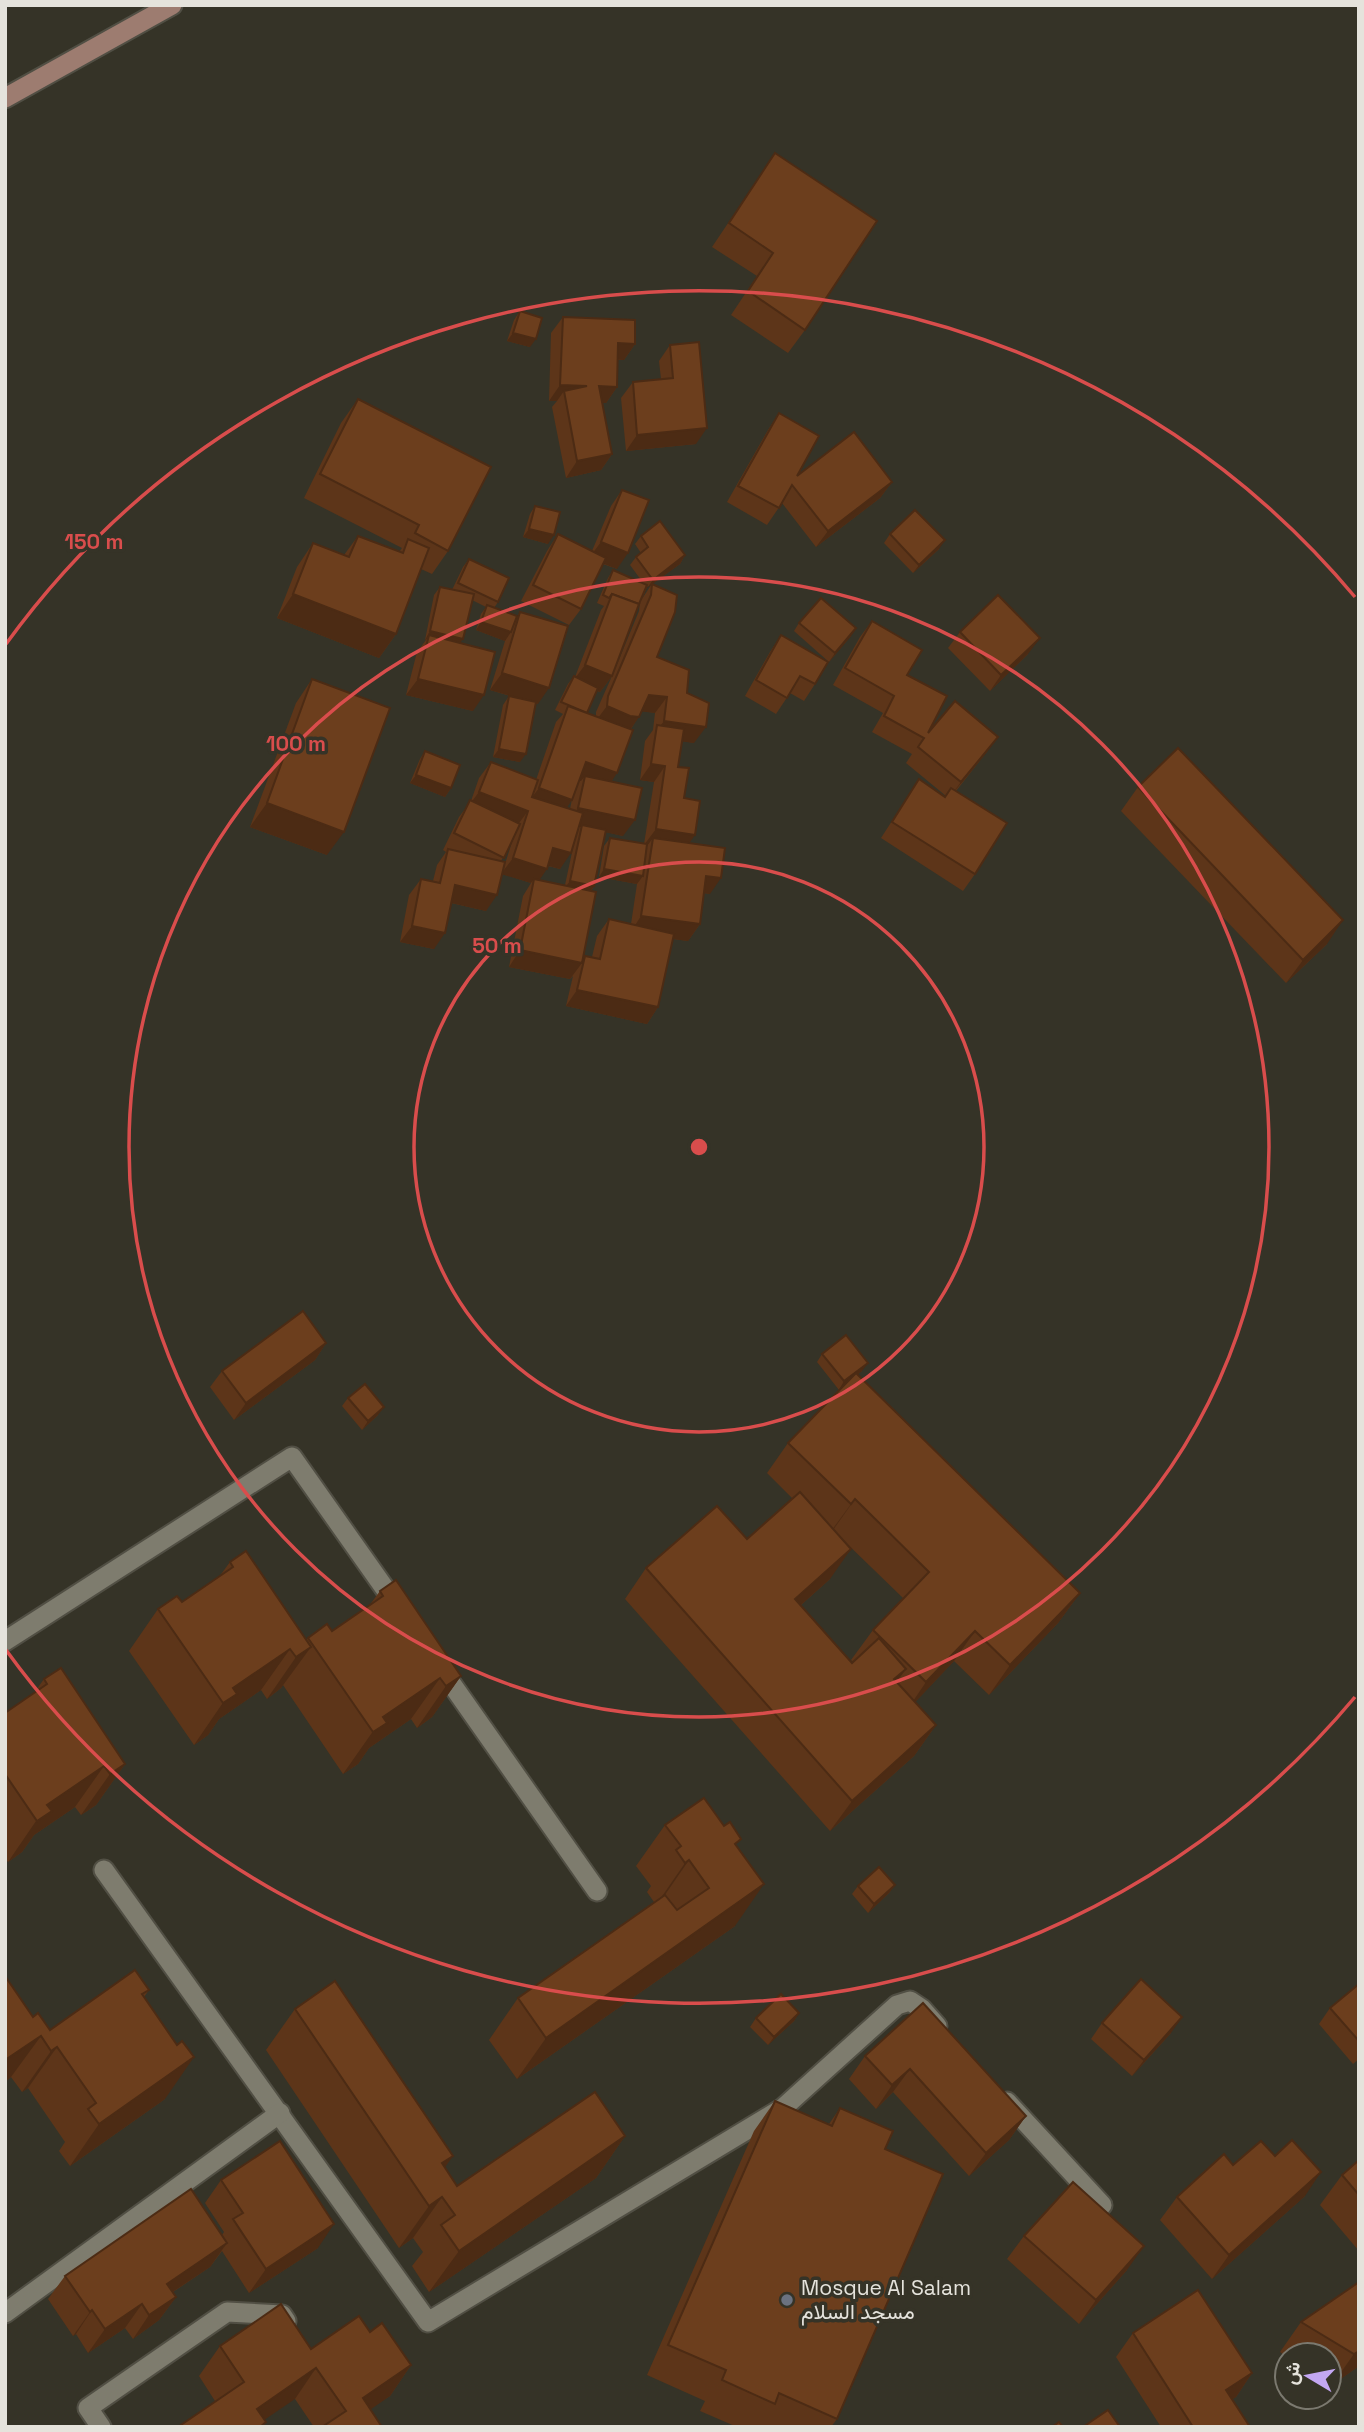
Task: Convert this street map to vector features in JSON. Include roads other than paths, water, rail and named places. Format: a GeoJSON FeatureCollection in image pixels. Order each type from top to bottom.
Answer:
{"type":"FeatureCollection","features":[{"type":"Feature","properties":{"kind":"main road"},"geometry":{"type":"LineString","coordinates":[[5,98],[172,5]]}},
{"type":"Feature","properties":{"kind":"street"},"geometry":{"type":"LineString","coordinates":[[5,1641],[292,1457],[412,1628]]}},
{"type":"Feature","properties":{"kind":"street"},"geometry":{"type":"LineString","coordinates":[[429,1651],[597,1891]]}},
{"type":"Feature","properties":{"kind":"street"},"geometry":{"type":"LineString","coordinates":[[104,1870],[428,2322],[783,2108],[897,2005],[910,2001],[922,2009],[949,2038]]}},
{"type":"Feature","properties":{"kind":"street"},"geometry":{"type":"LineString","coordinates":[[994,2087],[1102,2205]]}},
{"type":"Feature","properties":{"kind":"street"},"geometry":{"type":"LineString","coordinates":[[5,2313],[280,2113]]}},
{"type":"Feature","properties":{"kind":"street"},"geometry":{"type":"LineString","coordinates":[[102,2427],[88,2408],[227,2312],[282,2315],[297,2336]]}},
{"type":"Feature","properties":{"kind":"place","name":"Mosque Al Salam مسجد السلام"},"geometry":{"type":"Point","coordinates":[787,2300]}}]}
